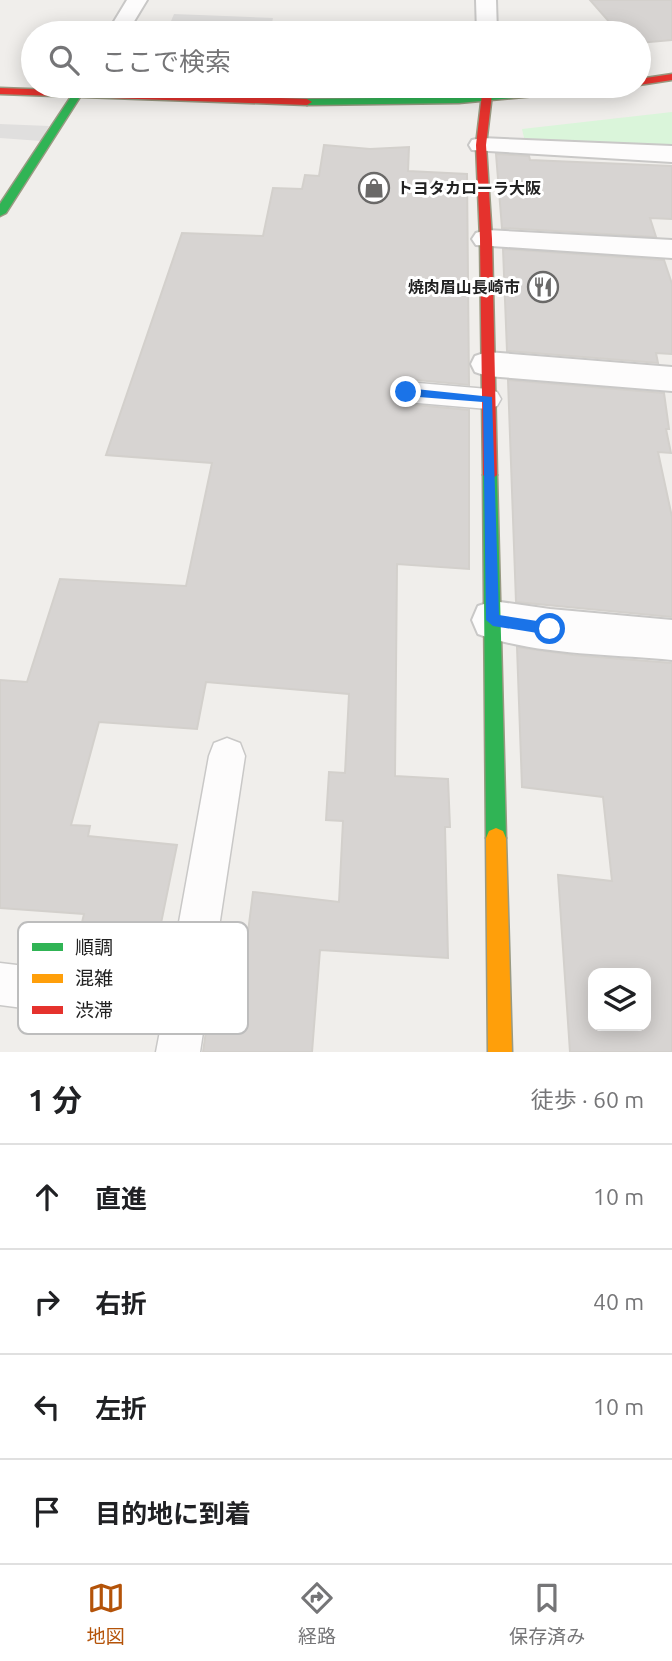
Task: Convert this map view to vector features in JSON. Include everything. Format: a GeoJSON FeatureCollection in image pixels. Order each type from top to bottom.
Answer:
{"type":"FeatureCollection","features":[{"type":"Feature","properties":{"kind":"street"},"geometry":{"type":"LineString","coordinates":[[124,21],[137,0]]}},
{"type":"Feature","properties":{"kind":"street"},"geometry":{"type":"LineString","coordinates":[[486,0],[487,21]]}},
{"type":"Feature","properties":{"kind":"street"},"geometry":{"type":"LineString","coordinates":[[651,81],[672,78]]}},
{"type":"Feature","properties":{"kind":"street"},"geometry":{"type":"LineString","coordinates":[[0,90],[21,90]]}},
{"type":"Feature","properties":{"kind":"street"},"geometry":{"type":"LineString","coordinates":[[0,213],[73,98]]}},
{"type":"Feature","properties":{"kind":"street"},"geometry":{"type":"LineString","coordinates":[[173,98],[220,102],[317,98]]}},
{"type":"Feature","properties":{"kind":"street"},"geometry":{"type":"LineString","coordinates":[[487,98],[481,145],[486,239],[500,1052]]}},
{"type":"Feature","properties":{"kind":"street"},"geometry":{"type":"LineString","coordinates":[[481,145],[672,154]]}},
{"type":"Feature","properties":{"kind":"street"},"geometry":{"type":"LineString","coordinates":[[486,239],[672,249]]}},
{"type":"Feature","properties":{"kind":"street"},"geometry":{"type":"LineString","coordinates":[[487,364],[672,379]]}},
{"type":"Feature","properties":{"kind":"street"},"geometry":{"type":"LineString","coordinates":[[493,620],[550,629],[672,640]]}},
{"type":"Feature","properties":{"kind":"lane"},"geometry":{"type":"LineString","coordinates":[[406,392],[488,399]]}},
{"type":"Feature","properties":{"kind":"lane"},"geometry":{"type":"LineString","coordinates":[[199,922],[227,756]]}},
{"type":"Feature","properties":{"kind":"lane"},"geometry":{"type":"LineString","coordinates":[[0,984],[18,986]]}},
{"type":"Feature","properties":{"kind":"lane"},"geometry":{"type":"LineString","coordinates":[[178,1052],[181,1034]]}},
{"type":"Feature","properties":{"kind":"green space"},"geometry":{"type":"Polygon","coordinates":[[[672,112],[672,148],[525,142],[522,129],[672,112]]]}},
{"type":"Feature","properties":{"kind":"shaded area"},"geometry":{"type":"Polygon","coordinates":[[[174,14],[273,18],[272,21],[171,21],[174,14]]]}},
{"type":"Feature","properties":{"kind":"shaded area"},"geometry":{"type":"Polygon","coordinates":[[[0,124],[49,126],[41,141],[0,138],[0,124]]]}},
{"type":"Feature","properties":{"kind":"building"},"geometry":{"type":"Polygon","coordinates":[[[590,0],[672,0],[672,40],[651,42],[651,21],[608,21],[590,0]]]}},
{"type":"Feature","properties":{"kind":"building"},"geometry":{"type":"Polygon","coordinates":[[[324,145],[370,149],[409,147],[408,171],[467,174],[469,385],[406,379],[396,383],[391,391],[395,400],[405,404],[469,410],[469,569],[397,564],[395,776],[448,779],[450,827],[445,827],[448,958],[320,950],[312,1052],[203,1052],[206,1034],[248,1034],[248,932],[253,892],[339,902],[343,821],[326,820],[329,772],[345,773],[349,694],[206,682],[197,729],[99,722],[71,825],[90,826],[88,836],[177,845],[161,922],[82,922],[84,914],[0,908],[0,680],[27,682],[60,579],[186,586],[212,463],[106,455],[182,233],[263,236],[273,188],[302,189],[305,175],[319,176],[324,145]]]}},
{"type":"Feature","properties":{"kind":"building"},"geometry":{"type":"Polygon","coordinates":[[[496,154],[529,156],[530,160],[672,166],[672,219],[650,218],[656,237],[502,228],[496,154]]]}},
{"type":"Feature","properties":{"kind":"building"},"geometry":{"type":"Polygon","coordinates":[[[503,249],[664,260],[672,284],[672,354],[656,353],[658,363],[507,351],[503,249]]]}},
{"type":"Feature","properties":{"kind":"building"},"geometry":{"type":"Polygon","coordinates":[[[508,380],[664,393],[669,429],[666,429],[671,453],[658,452],[672,517],[672,617],[516,602],[508,380]]]}},
{"type":"Feature","properties":{"kind":"building"},"geometry":{"type":"Polygon","coordinates":[[[517,647],[573,655],[672,663],[672,1052],[570,1052],[558,875],[612,881],[603,797],[522,787],[517,647]]]}},
{"type":"Feature","properties":{"kind":"traffic: fast"},"geometry":{"type":"LineString","coordinates":[[0,213],[74,98]]}},
{"type":"Feature","properties":{"kind":"traffic: fast"},"geometry":{"type":"LineString","coordinates":[[307,102],[481,98]]}},
{"type":"Feature","properties":{"kind":"traffic: fast"},"geometry":{"type":"LineString","coordinates":[[490,475],[496,838]]}},
{"type":"Feature","properties":{"kind":"traffic: slow"},"geometry":{"type":"LineString","coordinates":[[496,838],[500,1052]]}},
{"type":"Feature","properties":{"kind":"traffic: jam"},"geometry":{"type":"LineString","coordinates":[[651,80],[672,77]]}},
{"type":"Feature","properties":{"kind":"traffic: jam"},"geometry":{"type":"LineString","coordinates":[[0,91],[21,92]]}},
{"type":"Feature","properties":{"kind":"traffic: jam"},"geometry":{"type":"LineString","coordinates":[[195,98],[307,102]]}},
{"type":"Feature","properties":{"kind":"traffic: jam"},"geometry":{"type":"LineString","coordinates":[[487,98],[481,145],[486,239],[490,475]]}},
{"type":"Feature","properties":{"kind":"place","name":"トヨタカローラ大阪"},"geometry":{"type":"Point","coordinates":[374,188]}},
{"type":"Feature","properties":{"kind":"place","name":"焼肉眉山長崎市"},"geometry":{"type":"Point","coordinates":[543,287]}},
{"type":"Feature","properties":{"kind":"route"},"geometry":{"type":"LineString","coordinates":[[406,392],[488,399],[493,620],[550,629]]}}]}
